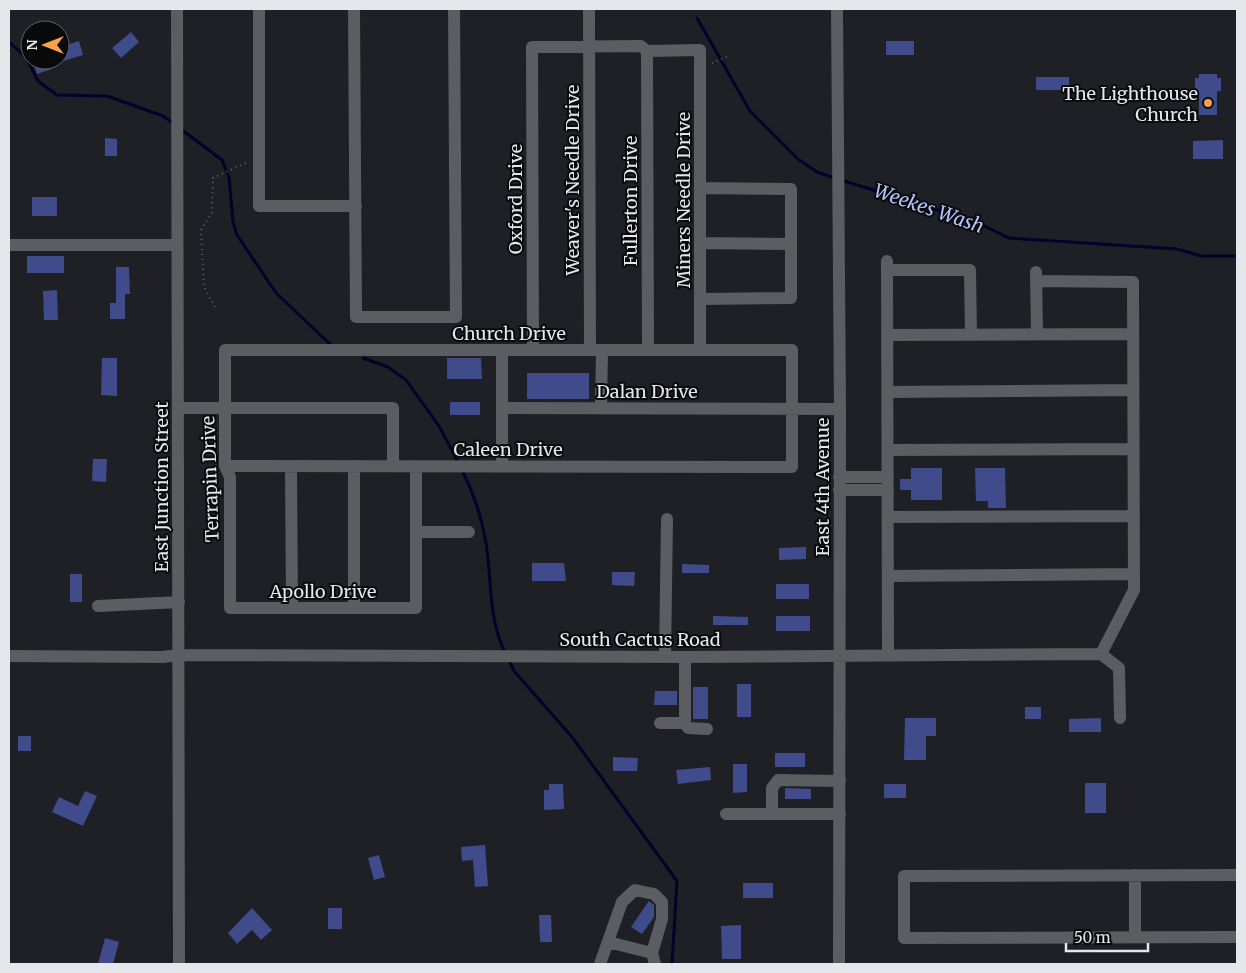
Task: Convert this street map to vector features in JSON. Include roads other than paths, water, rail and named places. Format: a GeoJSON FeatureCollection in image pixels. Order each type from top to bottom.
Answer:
{"type":"FeatureCollection","features":[{"type":"Feature","properties":{"kind":"street","name":"East Junction Street"},"geometry":{"type":"LineString","coordinates":[[177,9],[179,964]]}},
{"type":"Feature","properties":{"kind":"street"},"geometry":{"type":"LineString","coordinates":[[259,9],[259,206],[356,206]]}},
{"type":"Feature","properties":{"kind":"street"},"geometry":{"type":"LineString","coordinates":[[354,9],[356,316],[456,317],[454,9]]}},
{"type":"Feature","properties":{"kind":"street","name":"Weaver's Needle Drive"},"geometry":{"type":"LineString","coordinates":[[589,9],[596,350],[601,408]]}},
{"type":"Feature","properties":{"kind":"street","name":"East 4th Avenue"},"geometry":{"type":"LineString","coordinates":[[837,9],[840,409],[839,964]]}},
{"type":"Feature","properties":{"kind":"street"},"geometry":{"type":"LineString","coordinates":[[589,46],[641,46],[647,51]]}},
{"type":"Feature","properties":{"kind":"street","name":"Oxford Drive"},"geometry":{"type":"LineString","coordinates":[[533,350],[532,47],[589,46]]}},
{"type":"Feature","properties":{"kind":"street","name":"Miners Needle Drive"},"geometry":{"type":"LineString","coordinates":[[647,51],[700,50],[700,350]]}},
{"type":"Feature","properties":{"kind":"street","name":"Fullerton Drive"},"geometry":{"type":"LineString","coordinates":[[647,51],[648,350]]}},
{"type":"Feature","properties":{"kind":"street"},"geometry":{"type":"LineString","coordinates":[[700,188],[791,189],[791,298],[700,299]]}},
{"type":"Feature","properties":{"kind":"street"},"geometry":{"type":"LineString","coordinates":[[700,243],[791,244]]}},
{"type":"Feature","properties":{"kind":"street"},"geometry":{"type":"LineString","coordinates":[[9,245],[177,245]]}},
{"type":"Feature","properties":{"kind":"street"},"geometry":{"type":"LineString","coordinates":[[888,655],[887,265],[970,270],[971,335]]}},
{"type":"Feature","properties":{"kind":"street"},"geometry":{"type":"LineString","coordinates":[[1037,334],[1037,277],[1133,282],[1134,590],[1101,654],[1119,668],[1120,718]]}},
{"type":"Feature","properties":{"kind":"street"},"geometry":{"type":"LineString","coordinates":[[888,335],[1133,334]]}},
{"type":"Feature","properties":{"kind":"street","name":"Church Drive"},"geometry":{"type":"LineString","coordinates":[[225,350],[792,350],[792,408]]}},
{"type":"Feature","properties":{"kind":"street","name":"Terrapin Drive"},"geometry":{"type":"LineString","coordinates":[[225,350],[225,466],[230,477],[230,608]]}},
{"type":"Feature","properties":{"kind":"street"},"geometry":{"type":"LineString","coordinates":[[502,350],[502,466]]}},
{"type":"Feature","properties":{"kind":"street"},"geometry":{"type":"LineString","coordinates":[[888,392],[1133,390]]}},
{"type":"Feature","properties":{"kind":"street"},"geometry":{"type":"LineString","coordinates":[[178,408],[393,408],[393,466]]}},
{"type":"Feature","properties":{"kind":"street","name":"Dalan Drive"},"geometry":{"type":"LineString","coordinates":[[502,408],[840,409]]}},
{"type":"Feature","properties":{"kind":"street","name":"Caleen Drive"},"geometry":{"type":"LineString","coordinates":[[225,466],[792,467],[792,408]]}},
{"type":"Feature","properties":{"kind":"street"},"geometry":{"type":"LineString","coordinates":[[888,450],[1133,449]]}},
{"type":"Feature","properties":{"kind":"street"},"geometry":{"type":"LineString","coordinates":[[291,466],[292,608]]}},
{"type":"Feature","properties":{"kind":"street"},"geometry":{"type":"LineString","coordinates":[[354,466],[354,608]]}},
{"type":"Feature","properties":{"kind":"street"},"geometry":{"type":"LineString","coordinates":[[416,466],[416,532],[469,532]]}},
{"type":"Feature","properties":{"kind":"street"},"geometry":{"type":"LineString","coordinates":[[840,477],[888,477]]}},
{"type":"Feature","properties":{"kind":"street"},"geometry":{"type":"LineString","coordinates":[[840,490],[888,490]]}},
{"type":"Feature","properties":{"kind":"street"},"geometry":{"type":"LineString","coordinates":[[888,517],[1134,516]]}},
{"type":"Feature","properties":{"kind":"street"},"geometry":{"type":"LineString","coordinates":[[665,657],[666,519]]}},
{"type":"Feature","properties":{"kind":"street","name":"Apollo Drive"},"geometry":{"type":"LineString","coordinates":[[230,608],[416,608],[416,532]]}},
{"type":"Feature","properties":{"kind":"street"},"geometry":{"type":"LineString","coordinates":[[888,576],[1134,574]]}},
{"type":"Feature","properties":{"kind":"street"},"geometry":{"type":"LineString","coordinates":[[98,606],[178,602]]}},
{"type":"Feature","properties":{"kind":"street","name":"South Cactus Road"},"geometry":{"type":"LineString","coordinates":[[9,656],[685,657],[1101,654]]}},
{"type":"Feature","properties":{"kind":"street"},"geometry":{"type":"LineString","coordinates":[[684,724],[685,657]]}},
{"type":"Feature","properties":{"kind":"street"},"geometry":{"type":"LineString","coordinates":[[660,724],[684,724],[688,728],[707,728]]}},
{"type":"Feature","properties":{"kind":"street"},"geometry":{"type":"LineString","coordinates":[[772,814],[772,788],[778,780],[840,781]]}},
{"type":"Feature","properties":{"kind":"street"},"geometry":{"type":"LineString","coordinates":[[726,814],[840,814]]}},
{"type":"Feature","properties":{"kind":"street"},"geometry":{"type":"LineString","coordinates":[[1135,875],[1135,937]]}},
{"type":"Feature","properties":{"kind":"street"},"geometry":{"type":"LineString","coordinates":[[1237,875],[904,876],[904,938],[1237,937]]}},
{"type":"Feature","properties":{"kind":"street"},"geometry":{"type":"LineString","coordinates":[[600,964],[622,902],[635,890],[654,894],[662,902],[662,919],[654,959],[608,942]]}},
{"type":"Feature","properties":{"kind":"waterway","name":"Weekes Wash"},"geometry":{"type":"LineString","coordinates":[[697,18],[750,111],[798,159],[817,172],[835,178]]}},
{"type":"Feature","properties":{"kind":"waterway"},"geometry":{"type":"LineString","coordinates":[[9,42],[26,57],[38,81],[57,95],[107,96],[163,116],[173,123]]}},
{"type":"Feature","properties":{"kind":"waterway"},"geometry":{"type":"LineString","coordinates":[[182,130],[222,160],[229,177],[233,222],[237,235],[276,293],[331,345]]}},
{"type":"Feature","properties":{"kind":"waterway","name":"Weekes Wash"},"geometry":{"type":"LineString","coordinates":[[841,180],[976,222],[1009,238],[1177,249],[1201,256],[1237,256]]}},
{"type":"Feature","properties":{"kind":"waterway"},"geometry":{"type":"LineString","coordinates":[[363,358],[388,367],[406,380],[439,426],[458,462]]}},
{"type":"Feature","properties":{"kind":"waterway"},"geometry":{"type":"LineString","coordinates":[[462,470],[482,524],[488,557],[493,613],[505,652]]}},
{"type":"Feature","properties":{"kind":"waterway"},"geometry":{"type":"LineString","coordinates":[[509,660],[514,671],[572,737],[677,881],[672,964]]}},
{"type":"Feature","properties":{"kind":"place","name":"The Lighthouse Church"},"geometry":{"type":"Point","coordinates":[1208,103]}}]}
